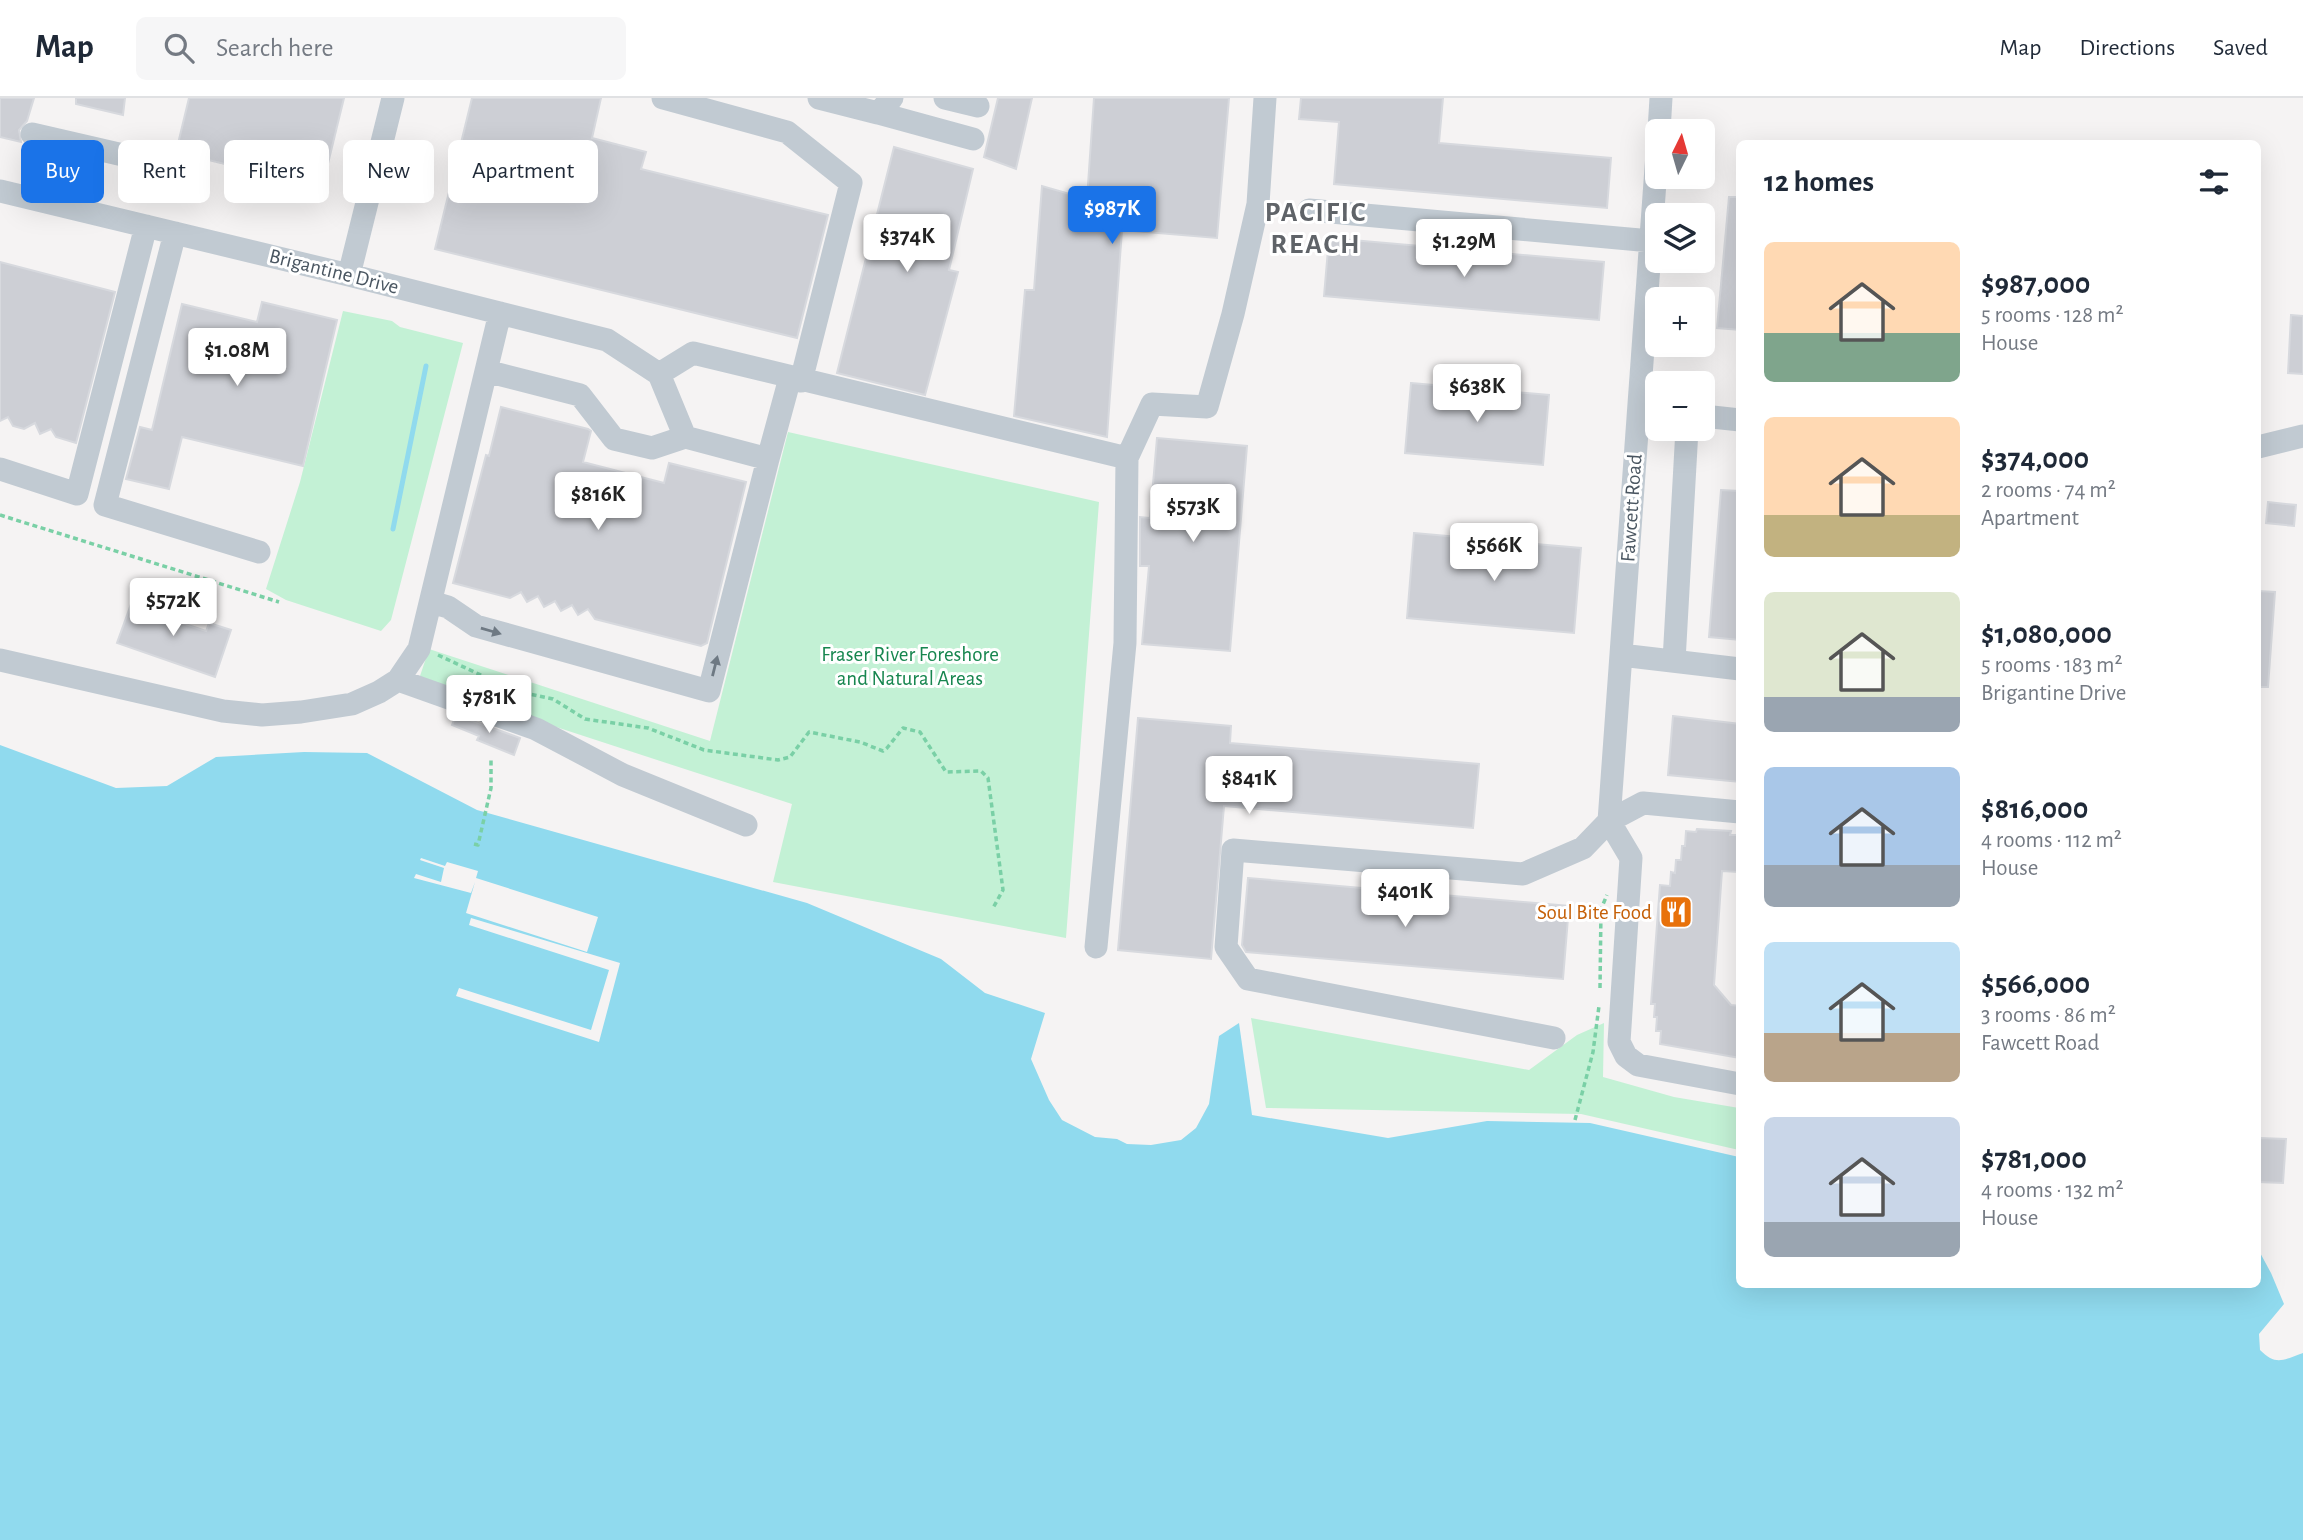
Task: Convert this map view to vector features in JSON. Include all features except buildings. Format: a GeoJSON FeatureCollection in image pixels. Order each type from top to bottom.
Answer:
{"type":"FeatureCollection","features":[{"type":"Feature","properties":{"kind":"street"},"geometry":{"type":"LineString","coordinates":[[349,275],[393,98]]}},
{"type":"Feature","properties":{"kind":"street"},"geometry":{"type":"LineString","coordinates":[[430,602],[448,607],[476,626],[709,691],[768,459],[796,379],[851,183],[787,132],[663,98]]}},
{"type":"Feature","properties":{"kind":"street"},"geometry":{"type":"LineString","coordinates":[[819,98],[885,106],[973,139]]}},
{"type":"Feature","properties":{"kind":"street"},"geometry":{"type":"LineString","coordinates":[[945,98],[978,106]]}},
{"type":"Feature","properties":{"kind":"street"},"geometry":{"type":"LineString","coordinates":[[1096,947],[1125,643],[1127,458],[1152,404],[1206,407],[1233,314],[1258,204],[1265,98]]}},
{"type":"Feature","properties":{"kind":"street"},"geometry":{"type":"LineString","coordinates":[[1660,119],[1661,98]]}},
{"type":"Feature","properties":{"kind":"street"},"geometry":{"type":"LineString","coordinates":[[33,134],[118,154]]}},
{"type":"Feature","properties":{"kind":"street","name":"Brigantine Drive"},"geometry":{"type":"LineString","coordinates":[[0,191],[607,340],[659,374]]}},
{"type":"Feature","properties":{"kind":"street"},"geometry":{"type":"LineString","coordinates":[[1309,210],[1645,241]]}},
{"type":"Feature","properties":{"kind":"street"},"geometry":{"type":"LineString","coordinates":[[0,469],[77,494],[146,226]]}},
{"type":"Feature","properties":{"kind":"street"},"geometry":{"type":"LineString","coordinates":[[175,233],[106,506],[258,552]]}},
{"type":"Feature","properties":{"kind":"street","name":"Fawcett Road"},"geometry":{"type":"LineString","coordinates":[[1649,371],[1650,273]]}},
{"type":"Feature","properties":{"kind":"street"},"geometry":{"type":"LineString","coordinates":[[0,660],[223,711],[262,715],[352,704],[398,680],[419,649],[500,313]]}},
{"type":"Feature","properties":{"kind":"street"},"geometry":{"type":"LineString","coordinates":[[685,437],[659,374],[693,353],[1127,458]]}},
{"type":"Feature","properties":{"kind":"street"},"geometry":{"type":"LineString","coordinates":[[486,371],[580,395],[614,439],[652,448],[685,437],[768,459]]}},
{"type":"Feature","properties":{"kind":"street"},"geometry":{"type":"LineString","coordinates":[[1715,417],[1736,420]]}},
{"type":"Feature","properties":{"kind":"street"},"geometry":{"type":"LineString","coordinates":[[2261,446],[2303,436]]}},
{"type":"Feature","properties":{"kind":"street","name":"Fawcett Road"},"geometry":{"type":"LineString","coordinates":[[1609,821],[1621,655],[1645,439]]}},
{"type":"Feature","properties":{"kind":"street"},"geometry":{"type":"LineString","coordinates":[[1674,661],[1686,441]]}},
{"type":"Feature","properties":{"kind":"street"},"geometry":{"type":"LineString","coordinates":[[1621,655],[1736,669]]}},
{"type":"Feature","properties":{"kind":"street"},"geometry":{"type":"LineString","coordinates":[[398,680],[536,729],[623,775],[746,825]]}},
{"type":"Feature","properties":{"kind":"street"},"geometry":{"type":"LineString","coordinates":[[1554,1038],[1248,979],[1226,947],[1233,850],[1523,874],[1583,848],[1609,821],[1643,803],[1736,812]]}},
{"type":"Feature","properties":{"kind":"street"},"geometry":{"type":"LineString","coordinates":[[1609,821],[1631,858],[1619,1042],[1626,1056],[1638,1065],[1736,1083]]}},
{"type":"Feature","properties":{"kind":"path"},"geometry":{"type":"LineString","coordinates":[[0,515],[279,602]]}},
{"type":"Feature","properties":{"kind":"path"},"geometry":{"type":"LineString","coordinates":[[419,649],[515,691],[553,699],[585,719],[648,729],[704,750],[778,760],[790,757],[809,732],[860,742],[883,751],[903,728],[920,733],[946,772],[981,771],[988,778],[1003,890],[993,908]]}},
{"type":"Feature","properties":{"kind":"path"},"geometry":{"type":"LineString","coordinates":[[474,844],[478,845],[491,788],[491,758]]}},
{"type":"Feature","properties":{"kind":"path"},"geometry":{"type":"LineString","coordinates":[[1575,1120],[1593,1052],[1600,998],[1601,909],[1611,887]]}},
{"type":"Feature","properties":{"kind":"green space"},"geometry":{"type":"Polygon","coordinates":[[[343,311],[392,321],[400,327],[463,343],[391,620],[381,631],[286,600],[266,589],[300,482],[343,311]]]}},
{"type":"Feature","properties":{"kind":"green space","name":"Fraser River Foreshore and Natural Areas"},"geometry":{"type":"Polygon","coordinates":[[[788,432],[1099,502],[1066,938],[773,882],[792,804],[418,682],[429,649],[710,741],[788,432]]]}},
{"type":"Feature","properties":{"kind":"green space"},"geometry":{"type":"Polygon","coordinates":[[[1251,1018],[1529,1070],[1577,1035],[1604,1023],[1603,1077],[1674,1097],[1736,1107],[1736,1149],[1581,1114],[1266,1108],[1251,1018]]]}},
{"type":"Feature","properties":{"kind":"water"},"geometry":{"type":"Polygon","coordinates":[[[0,745],[116,788],[167,786],[216,757],[304,752],[367,753],[477,810],[807,903],[941,959],[985,993],[1045,1013],[1031,1059],[1049,1100],[1062,1120],[1095,1137],[1117,1139],[1127,1144],[1151,1145],[1181,1140],[1196,1128],[1209,1104],[1219,1036],[1239,1023],[1252,1115],[1388,1138],[1487,1121],[1590,1123],[1736,1156],[1736,1288],[2261,1288],[2261,1255],[2284,1304],[2259,1334],[2260,1350],[2275,1360],[2303,1353],[2303,1540],[0,1540],[0,745]]]}},
{"type":"Feature","properties":{"kind":"pier"},"geometry":{"type":"Polygon","coordinates":[[[421,858],[445,866],[447,862],[478,871],[476,878],[598,917],[587,952],[466,913],[475,882],[471,893],[414,878],[416,874],[441,882],[444,868],[420,860],[421,858]]]}},
{"type":"Feature","properties":{"kind":"pier"},"geometry":{"type":"Polygon","coordinates":[[[471,918],[620,963],[599,1042],[456,996],[459,988],[591,1030],[609,970],[469,925],[471,918]]]}},
{"type":"Feature","properties":{"kind":"waterway"},"geometry":{"type":"LineString","coordinates":[[393,529],[426,366]]}},
{"type":"Feature","properties":{"kind":"place","name":"Soul Bite Food"},"geometry":{"type":"Point","coordinates":[1676,912]}},
{"type":"Feature","properties":{"kind":"district","name":"PACIFIC REACH"},"geometry":{"type":"Point","coordinates":[1316,227]}}]}
